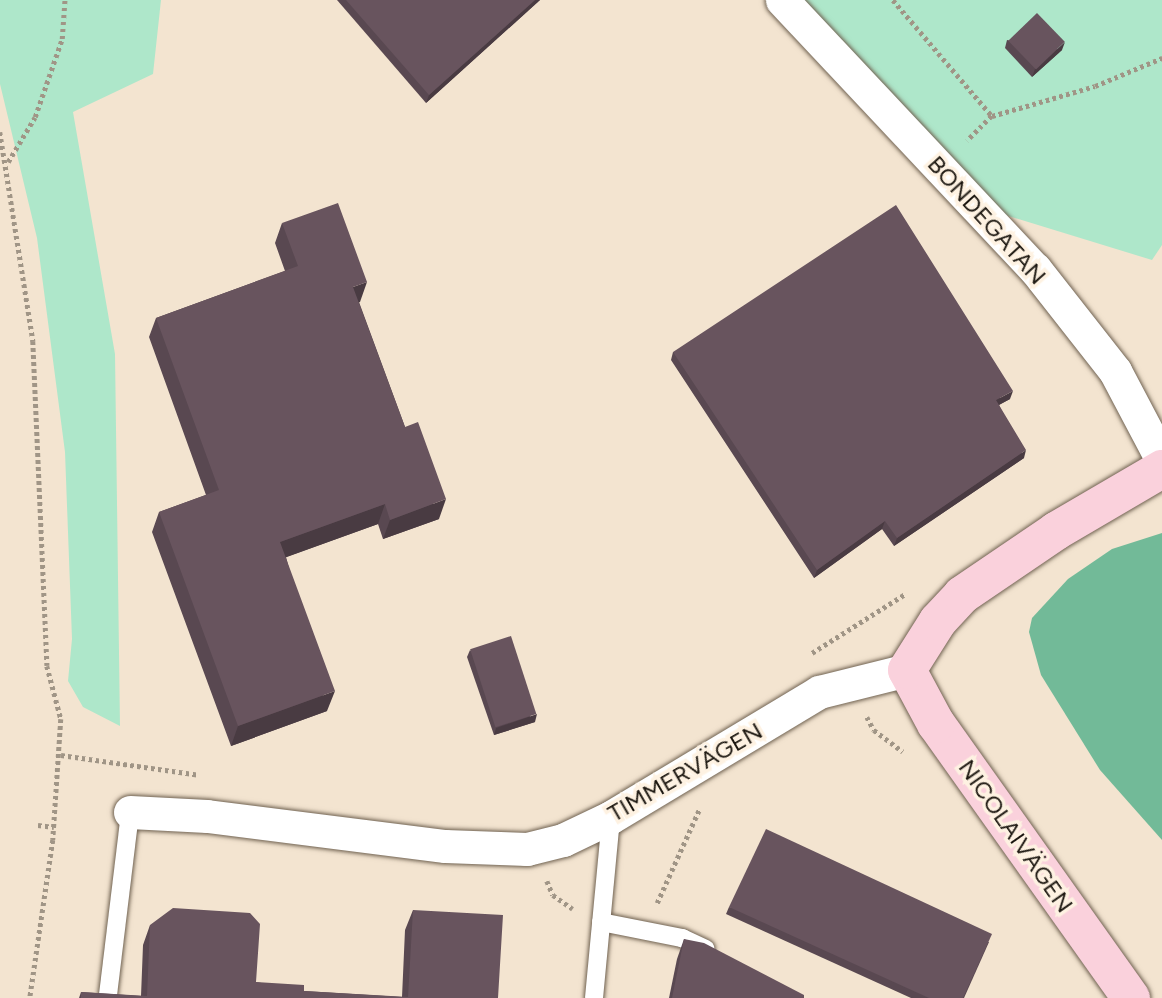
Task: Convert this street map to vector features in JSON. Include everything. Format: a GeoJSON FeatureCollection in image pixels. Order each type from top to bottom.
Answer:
{"type":"FeatureCollection","features":[{"type":"Feature","properties":{"kind":"street","name":"BONDEGATAN"},"geometry":{"type":"LineString","coordinates":[[782,0],[1035,269],[1115,371],[1162,460]]}},
{"type":"Feature","properties":{"kind":"street"},"geometry":{"type":"LineString","coordinates":[[907,670],[938,621],[962,595],[1067,524],[1162,469]]}},
{"type":"Feature","properties":{"kind":"street","name":"TIMMERVÄGEN"},"geometry":{"type":"LineString","coordinates":[[130,812],[207,816],[488,849],[527,849],[563,840],[611,817],[820,692],[907,670]]}},
{"type":"Feature","properties":{"kind":"street","name":"NICOLAIVÄGEN"},"geometry":{"type":"LineString","coordinates":[[907,670],[936,724],[1130,998]]}},
{"type":"Feature","properties":{"kind":"lane"},"geometry":{"type":"LineString","coordinates":[[108,995],[130,812]]}},
{"type":"Feature","properties":{"kind":"lane"},"geometry":{"type":"LineString","coordinates":[[594,998],[611,817]]}},
{"type":"Feature","properties":{"kind":"lane"},"geometry":{"type":"LineString","coordinates":[[602,920],[682,938],[718,955]]}},
{"type":"Feature","properties":{"kind":"path"},"geometry":{"type":"LineString","coordinates":[[8,163],[35,117],[62,39],[65,0]]}},
{"type":"Feature","properties":{"kind":"path"},"geometry":{"type":"LineString","coordinates":[[893,0],[992,116]]}},
{"type":"Feature","properties":{"kind":"path"},"geometry":{"type":"LineString","coordinates":[[940,168],[992,116],[1095,86],[1162,58]]}},
{"type":"Feature","properties":{"kind":"path"},"geometry":{"type":"LineString","coordinates":[[0,132],[8,163],[33,341],[47,666],[61,719],[61,755],[54,827],[30,998]]}},
{"type":"Feature","properties":{"kind":"path"},"geometry":{"type":"LineString","coordinates":[[807,656],[912,590]]}},
{"type":"Feature","properties":{"kind":"path"},"geometry":{"type":"LineString","coordinates":[[856,714],[864,712]]}},
{"type":"Feature","properties":{"kind":"path"},"geometry":{"type":"LineString","coordinates":[[61,755],[213,777]]}},
{"type":"Feature","properties":{"kind":"path"},"geometry":{"type":"LineString","coordinates":[[602,920],[643,918],[650,911],[663,896],[691,822],[707,803]]}},
{"type":"Feature","properties":{"kind":"path"},"geometry":{"type":"LineString","coordinates":[[38,825],[54,827]]}},
{"type":"Feature","properties":{"kind":"green space"},"geometry":{"type":"Polygon","coordinates":[[[0,0],[161,0],[153,74],[73,112],[115,354],[120,726],[83,707],[68,681],[72,639],[65,452],[37,238],[0,84],[0,0]]]}},
{"type":"Feature","properties":{"kind":"green space"},"geometry":{"type":"Polygon","coordinates":[[[804,0],[1162,0],[1162,245],[1152,260],[1002,214],[804,0]]]}},
{"type":"Feature","properties":{"kind":"green space"},"geometry":{"type":"Polygon","coordinates":[[[1162,533],[1162,840],[1100,770],[1041,675],[1029,632],[1032,618],[1068,579],[1112,549],[1162,533]]]}},
{"type":"Feature","properties":{"kind":"building"},"geometry":{"type":"Polygon","coordinates":[[[346,0],[535,0],[429,95],[346,0]]]}},
{"type":"Feature","properties":{"kind":"building"},"geometry":{"type":"Polygon","coordinates":[[[1037,13],[1065,42],[1036,70],[1008,41],[1037,13]]]}},
{"type":"Feature","properties":{"kind":"building"},"geometry":{"type":"Polygon","coordinates":[[[338,203],[367,282],[353,287],[405,427],[418,422],[446,499],[390,520],[385,504],[280,542],[335,691],[238,726],[159,512],[219,490],[156,318],[298,266],[282,223],[338,203]]]}},
{"type":"Feature","properties":{"kind":"building"},"geometry":{"type":"Polygon","coordinates":[[[896,205],[1013,391],[996,400],[1026,450],[897,538],[885,521],[817,570],[673,352],[896,205]]]}},
{"type":"Feature","properties":{"kind":"building"},"geometry":{"type":"Polygon","coordinates":[[[511,636],[536,714],[495,727],[470,649],[511,636]]]}},
{"type":"Feature","properties":{"kind":"building"},"geometry":{"type":"Polygon","coordinates":[[[766,829],[992,934],[963,998],[929,998],[729,907],[766,829]]]}},
{"type":"Feature","properties":{"kind":"building"},"geometry":{"type":"Polygon","coordinates":[[[173,908],[250,913],[260,924],[256,982],[304,985],[304,991],[408,997],[413,910],[503,915],[498,998],[81,998],[81,992],[147,996],[150,925],[173,908]]]}},
{"type":"Feature","properties":{"kind":"building"},"geometry":{"type":"Polygon","coordinates":[[[684,939],[704,943],[804,995],[804,998],[672,998],[684,939]]]}}]}
